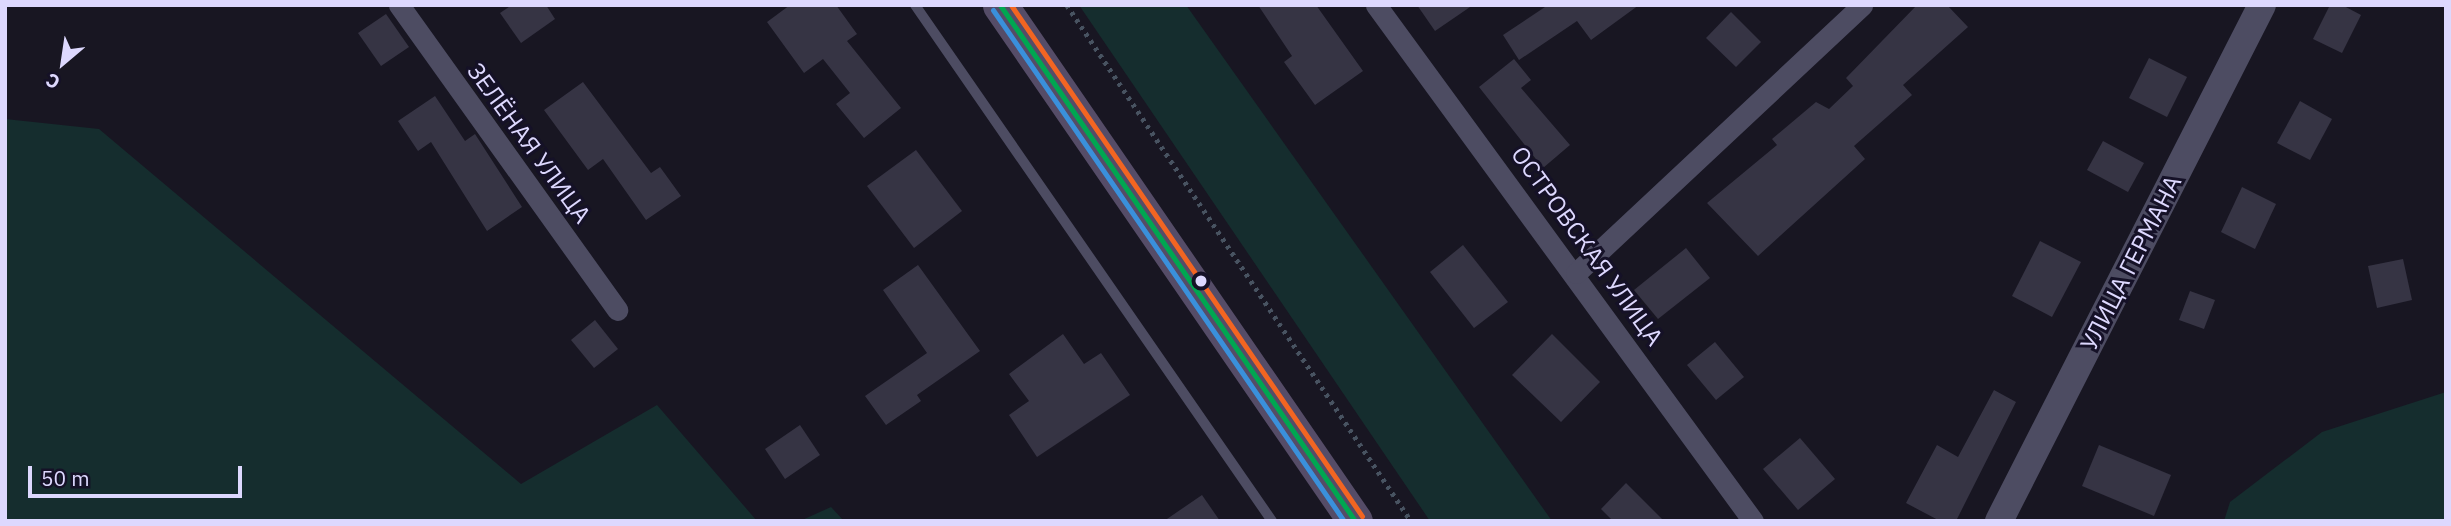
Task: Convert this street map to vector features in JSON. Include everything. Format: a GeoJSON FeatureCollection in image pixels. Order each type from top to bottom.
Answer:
{"type":"FeatureCollection","features":[{"type":"Feature","properties":{"kind":"main road"},"geometry":{"type":"LineString","coordinates":[[1000,5],[1355,521]]}},
{"type":"Feature","properties":{"kind":"street","name":"ЗЕЛЁНАЯ УЛИЦА"},"geometry":{"type":"LineString","coordinates":[[399,5],[617,310]]}},
{"type":"Feature","properties":{"kind":"street","name":"ОСТРОВСКАЯ УЛИЦА"},"geometry":{"type":"LineString","coordinates":[[1376,5],[1576,273],[1753,521]]}},
{"type":"Feature","properties":{"kind":"street"},"geometry":{"type":"LineString","coordinates":[[1576,273],[1862,5]]}},
{"type":"Feature","properties":{"kind":"street","name":"УЛИЦА ГЕРМАНА"},"geometry":{"type":"LineString","coordinates":[[1999,521],[2262,5]]}},
{"type":"Feature","properties":{"kind":"lane"},"geometry":{"type":"LineString","coordinates":[[915,5],[1272,521]]}},
{"type":"Feature","properties":{"kind":"path"},"geometry":{"type":"LineString","coordinates":[[1067,5],[1411,521]]}},
{"type":"Feature","properties":{"kind":"green space"},"geometry":{"type":"Polygon","coordinates":[[[1079,5],[1186,5],[1552,521],[1430,521],[1079,5]]]}},
{"type":"Feature","properties":{"kind":"green space"},"geometry":{"type":"Polygon","coordinates":[[[5,119],[99,129],[521,484],[657,405],[757,521],[5,521],[5,119]]]}},
{"type":"Feature","properties":{"kind":"green space"},"geometry":{"type":"Polygon","coordinates":[[[2446,392],[2446,521],[2224,521],[2230,502],[2322,432],[2446,392]]]}},
{"type":"Feature","properties":{"kind":"green space"},"geometry":{"type":"Polygon","coordinates":[[[831,507],[844,521],[800,521],[831,507]]]}},
{"type":"Feature","properties":{"kind":"building"},"geometry":{"type":"Polygon","coordinates":[[[512,5],[546,5],[555,19],[521,43],[500,13],[512,5]]]}},
{"type":"Feature","properties":{"kind":"building"},"geometry":{"type":"Polygon","coordinates":[[[790,5],[836,5],[857,34],[847,41],[901,108],[864,138],[836,104],[850,93],[823,59],[804,73],[767,22],[790,5]]]}},
{"type":"Feature","properties":{"kind":"building"},"geometry":{"type":"Polygon","coordinates":[[[1258,5],[1316,5],[1363,71],[1315,105],[1284,62],[1292,56],[1258,5]]]}},
{"type":"Feature","properties":{"kind":"building"},"geometry":{"type":"Polygon","coordinates":[[[1417,5],[1473,5],[1435,31],[1417,5]]]}},
{"type":"Feature","properties":{"kind":"building"},"geometry":{"type":"Polygon","coordinates":[[[1548,5],[1639,5],[1591,40],[1577,21],[1519,60],[1503,35],[1548,5]]]}},
{"type":"Feature","properties":{"kind":"building"},"geometry":{"type":"Polygon","coordinates":[[[1917,5],[1947,5],[1968,27],[1903,85],[1912,95],[1854,146],[1865,159],[1758,256],[1707,203],[1777,145],[1772,139],[1816,102],[1829,109],[1853,86],[1846,78],[1917,5]]]}},
{"type":"Feature","properties":{"kind":"building"},"geometry":{"type":"Polygon","coordinates":[[[2330,5],[2342,5],[2361,15],[2342,53],[2313,39],[2330,5]]]}},
{"type":"Feature","properties":{"kind":"building"},"geometry":{"type":"Polygon","coordinates":[[[1731,12],[1761,42],[1736,67],[1706,38],[1731,12]]]}},
{"type":"Feature","properties":{"kind":"building"},"geometry":{"type":"Polygon","coordinates":[[[386,14],[409,47],[381,66],[358,33],[386,14]]]}},
{"type":"Feature","properties":{"kind":"building"},"geometry":{"type":"Polygon","coordinates":[[[2149,58],[2187,77],[2167,117],[2129,98],[2149,58]]]}},
{"type":"Feature","properties":{"kind":"building"},"geometry":{"type":"Polygon","coordinates":[[[1514,59],[1531,80],[1521,88],[1570,145],[1543,168],[1479,87],[1514,59]]]}},
{"type":"Feature","properties":{"kind":"building"},"geometry":{"type":"Polygon","coordinates":[[[583,82],[651,173],[660,167],[681,196],[646,220],[603,159],[588,170],[544,110],[583,82]]]}},
{"type":"Feature","properties":{"kind":"building"},"geometry":{"type":"Polygon","coordinates":[[[435,96],[465,141],[475,134],[522,207],[487,231],[431,142],[418,151],[398,121],[435,96]]]}},
{"type":"Feature","properties":{"kind":"building"},"geometry":{"type":"Polygon","coordinates":[[[2300,101],[2332,119],[2310,160],[2277,143],[2300,101]]]}},
{"type":"Feature","properties":{"kind":"building"},"geometry":{"type":"Polygon","coordinates":[[[2103,141],[2144,163],[2128,192],[2087,170],[2103,141]]]}},
{"type":"Feature","properties":{"kind":"building"},"geometry":{"type":"Polygon","coordinates":[[[916,150],[962,211],[914,248],[867,186],[916,150]]]}},
{"type":"Feature","properties":{"kind":"building"},"geometry":{"type":"Polygon","coordinates":[[[2242,187],[2276,204],[2255,249],[2221,232],[2242,187]]]}},
{"type":"Feature","properties":{"kind":"building"},"geometry":{"type":"Polygon","coordinates":[[[2040,241],[2081,262],[2052,317],[2012,296],[2040,241]]]}},
{"type":"Feature","properties":{"kind":"building"},"geometry":{"type":"Polygon","coordinates":[[[1463,245],[1508,302],[1474,328],[1430,272],[1463,245]]]}},
{"type":"Feature","properties":{"kind":"building"},"geometry":{"type":"Polygon","coordinates":[[[1686,248],[1710,278],[1658,319],[1634,290],[1686,248]]]}},
{"type":"Feature","properties":{"kind":"building"},"geometry":{"type":"Polygon","coordinates":[[[2403,259],[2412,300],[2377,308],[2368,266],[2403,259]]]}},
{"type":"Feature","properties":{"kind":"building"},"geometry":{"type":"Polygon","coordinates":[[[918,265],[980,351],[917,395],[921,401],[886,425],[865,396],[927,353],[883,290],[918,265]]]}},
{"type":"Feature","properties":{"kind":"building"},"geometry":{"type":"Polygon","coordinates":[[[2190,291],[2215,300],[2204,329],[2179,320],[2190,291]]]}},
{"type":"Feature","properties":{"kind":"building"},"geometry":{"type":"Polygon","coordinates":[[[595,320],[618,349],[594,368],[571,340],[595,320]]]}},
{"type":"Feature","properties":{"kind":"building"},"geometry":{"type":"Polygon","coordinates":[[[1063,334],[1084,364],[1101,353],[1130,395],[1037,457],[1009,415],[1029,401],[1009,374],[1063,334]]]}},
{"type":"Feature","properties":{"kind":"building"},"geometry":{"type":"Polygon","coordinates":[[[1552,334],[1600,382],[1561,422],[1512,375],[1552,334]]]}},
{"type":"Feature","properties":{"kind":"building"},"geometry":{"type":"Polygon","coordinates":[[[1715,342],[1744,377],[1716,400],[1687,365],[1715,342]]]}},
{"type":"Feature","properties":{"kind":"building"},"geometry":{"type":"Polygon","coordinates":[[[1994,390],[2016,402],[1956,521],[1940,521],[1906,503],[1937,445],[1958,457],[1994,390]]]}},
{"type":"Feature","properties":{"kind":"building"},"geometry":{"type":"Polygon","coordinates":[[[800,425],[820,455],[785,479],[765,449],[800,425]]]}},
{"type":"Feature","properties":{"kind":"building"},"geometry":{"type":"Polygon","coordinates":[[[1800,438],[1835,479],[1798,510],[1763,469],[1800,438]]]}},
{"type":"Feature","properties":{"kind":"building"},"geometry":{"type":"Polygon","coordinates":[[[2099,445],[2171,475],[2154,516],[2082,486],[2099,445]]]}},
{"type":"Feature","properties":{"kind":"building"},"geometry":{"type":"Polygon","coordinates":[[[1626,483],[1664,521],[1613,521],[1601,509],[1626,483]]]}},
{"type":"Feature","properties":{"kind":"building"},"geometry":{"type":"Polygon","coordinates":[[[1202,495],[1220,521],[1164,521],[1202,495]]]}},
{"type":"Feature","properties":{"kind":"transit line"},"geometry":{"type":"LineString","coordinates":[[1000,5],[1355,521]]}},
{"type":"Feature","properties":{"kind":"transit line"},"geometry":{"type":"LineString","coordinates":[[1011,5],[1362,516]]}},
{"type":"Feature","properties":{"kind":"transit line"},"geometry":{"type":"LineString","coordinates":[[993,10],[1344,521]]}}]}
